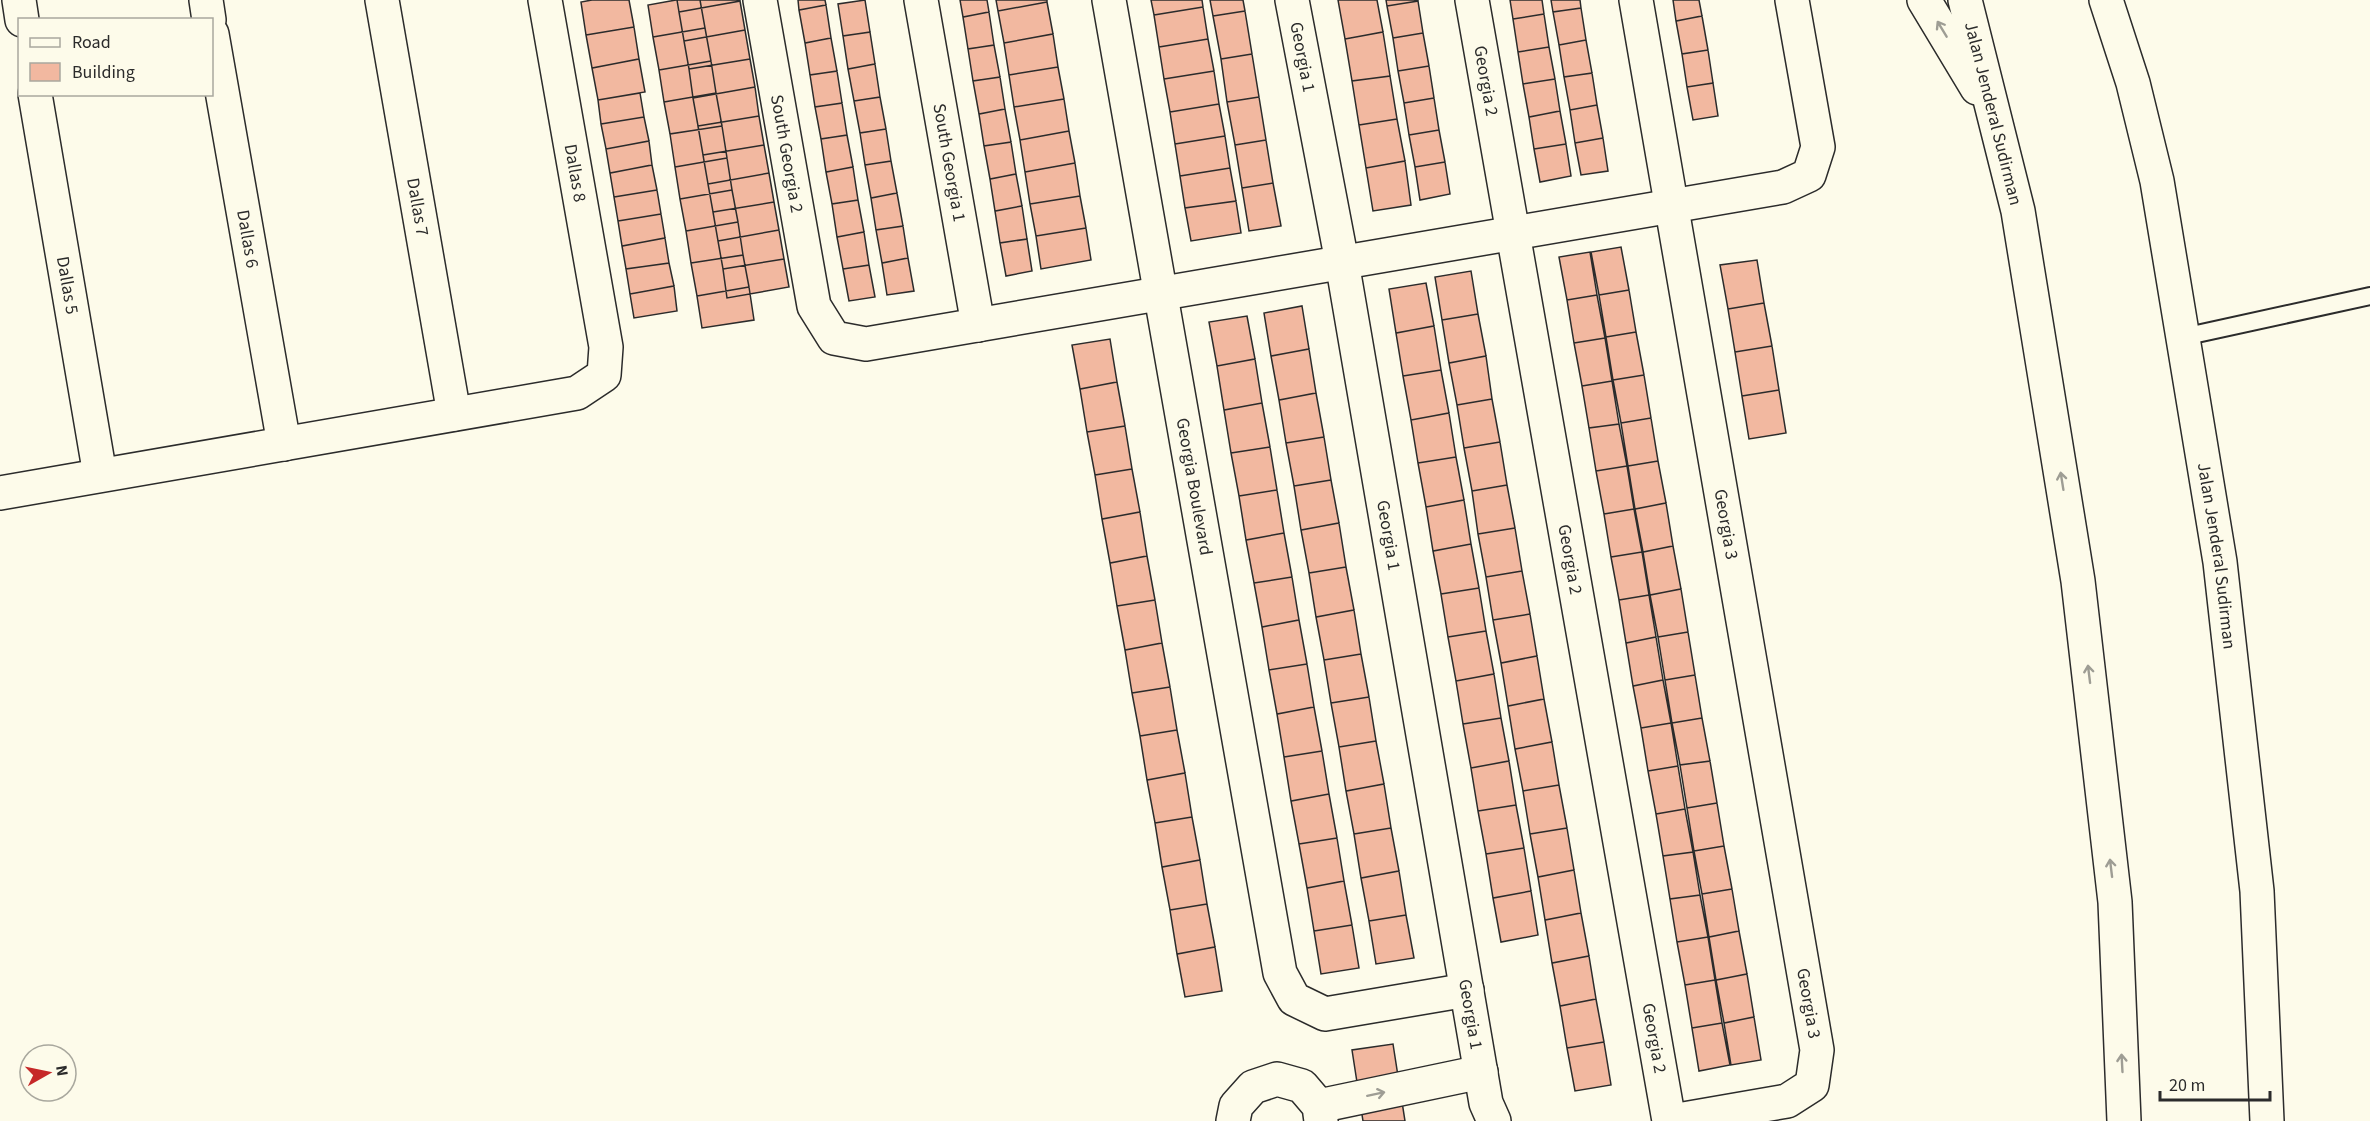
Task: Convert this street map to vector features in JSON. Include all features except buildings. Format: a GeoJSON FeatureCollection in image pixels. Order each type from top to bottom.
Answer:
{"type":"FeatureCollection","features":[{"type":"Feature","properties":{"kind":"street"},"geometry":{"type":"LineString","coordinates":[[18,0],[22,18]]}},
{"type":"Feature","properties":{"kind":"street"},"geometry":{"type":"LineString","coordinates":[[206,0],[209,18]]}},
{"type":"Feature","properties":{"kind":"street","name":"Dallas 7"},"geometry":{"type":"LineString","coordinates":[[382,0],[454,414]]}},
{"type":"Feature","properties":{"kind":"street","name":"Dallas 8"},"geometry":{"type":"LineString","coordinates":[[454,414],[577,393],[604,375],[606,347],[545,0]]}},
{"type":"Feature","properties":{"kind":"street","name":"South Georgia 2"},"geometry":{"type":"LineString","coordinates":[[760,0],[814,306],[834,338],[866,344],[978,325]]}},
{"type":"Feature","properties":{"kind":"street","name":"South Georgia 1"},"geometry":{"type":"LineString","coordinates":[[921,0],[978,325]]}},
{"type":"Feature","properties":{"kind":"street","name":"Georgia Boulevard"},"geometry":{"type":"LineString","coordinates":[[1109,0],[1280,974],[1294,999],[1325,1014],[1467,990]]}},
{"type":"Feature","properties":{"kind":"street","name":"Georgia 1"},"geometry":{"type":"LineString","coordinates":[[1292,0],[1342,262],[1486,1103],[1494,1121]]}},
{"type":"Feature","properties":{"kind":"street","name":"Georgia 2"},"geometry":{"type":"LineString","coordinates":[[1472,0],[1671,1121]]}},
{"type":"Feature","properties":{"kind":"street","name":"Georgia 3"},"geometry":{"type":"LineString","coordinates":[[1636,0],[1817,1050],[1812,1085],[1787,1101],[1671,1121]]}},
{"type":"Feature","properties":{"kind":"street"},"geometry":{"type":"LineString","coordinates":[[978,325],[1783,187],[1809,175],[1818,147],[1792,0]]}},
{"type":"Feature","properties":{"kind":"street"},"geometry":{"type":"LineString","coordinates":[[1924,0],[1993,115]]}},
{"type":"Feature","properties":{"kind":"street","name":"Jalan Jenderal Sudirman"},"geometry":{"type":"LineString","coordinates":[[1965,0],[2018,211],[2078,581],[2115,902],[2124,1121]]}},
{"type":"Feature","properties":{"kind":"street","name":"Jalan Jenderal Sudirman"},"geometry":{"type":"LineString","coordinates":[[2106,0],[2133,83],[2157,182],[2220,562],[2257,891],[2268,1121]]}},
{"type":"Feature","properties":{"kind":"street"},"geometry":{"type":"LineString","coordinates":[[2122,0],[2133,83]]}},
{"type":"Feature","properties":{"kind":"street","name":"Dallas 6"},"geometry":{"type":"LineString","coordinates":[[213,40],[284,444]]}},
{"type":"Feature","properties":{"kind":"street","name":"Dallas 5"},"geometry":{"type":"LineString","coordinates":[[35,96],[100,476]]}},
{"type":"Feature","properties":{"kind":"street"},"geometry":{"type":"LineString","coordinates":[[0,493],[454,414]]}},
{"type":"Feature","properties":{"kind":"street"},"geometry":{"type":"LineString","coordinates":[[1233,1121],[1236,1106],[1253,1087],[1277,1079],[1302,1086],[1320,1113],[1481,1072]]}},
{"type":"Feature","properties":{"kind":"lane"},"geometry":{"type":"LineString","coordinates":[[2183,337],[2370,296]]}}]}
